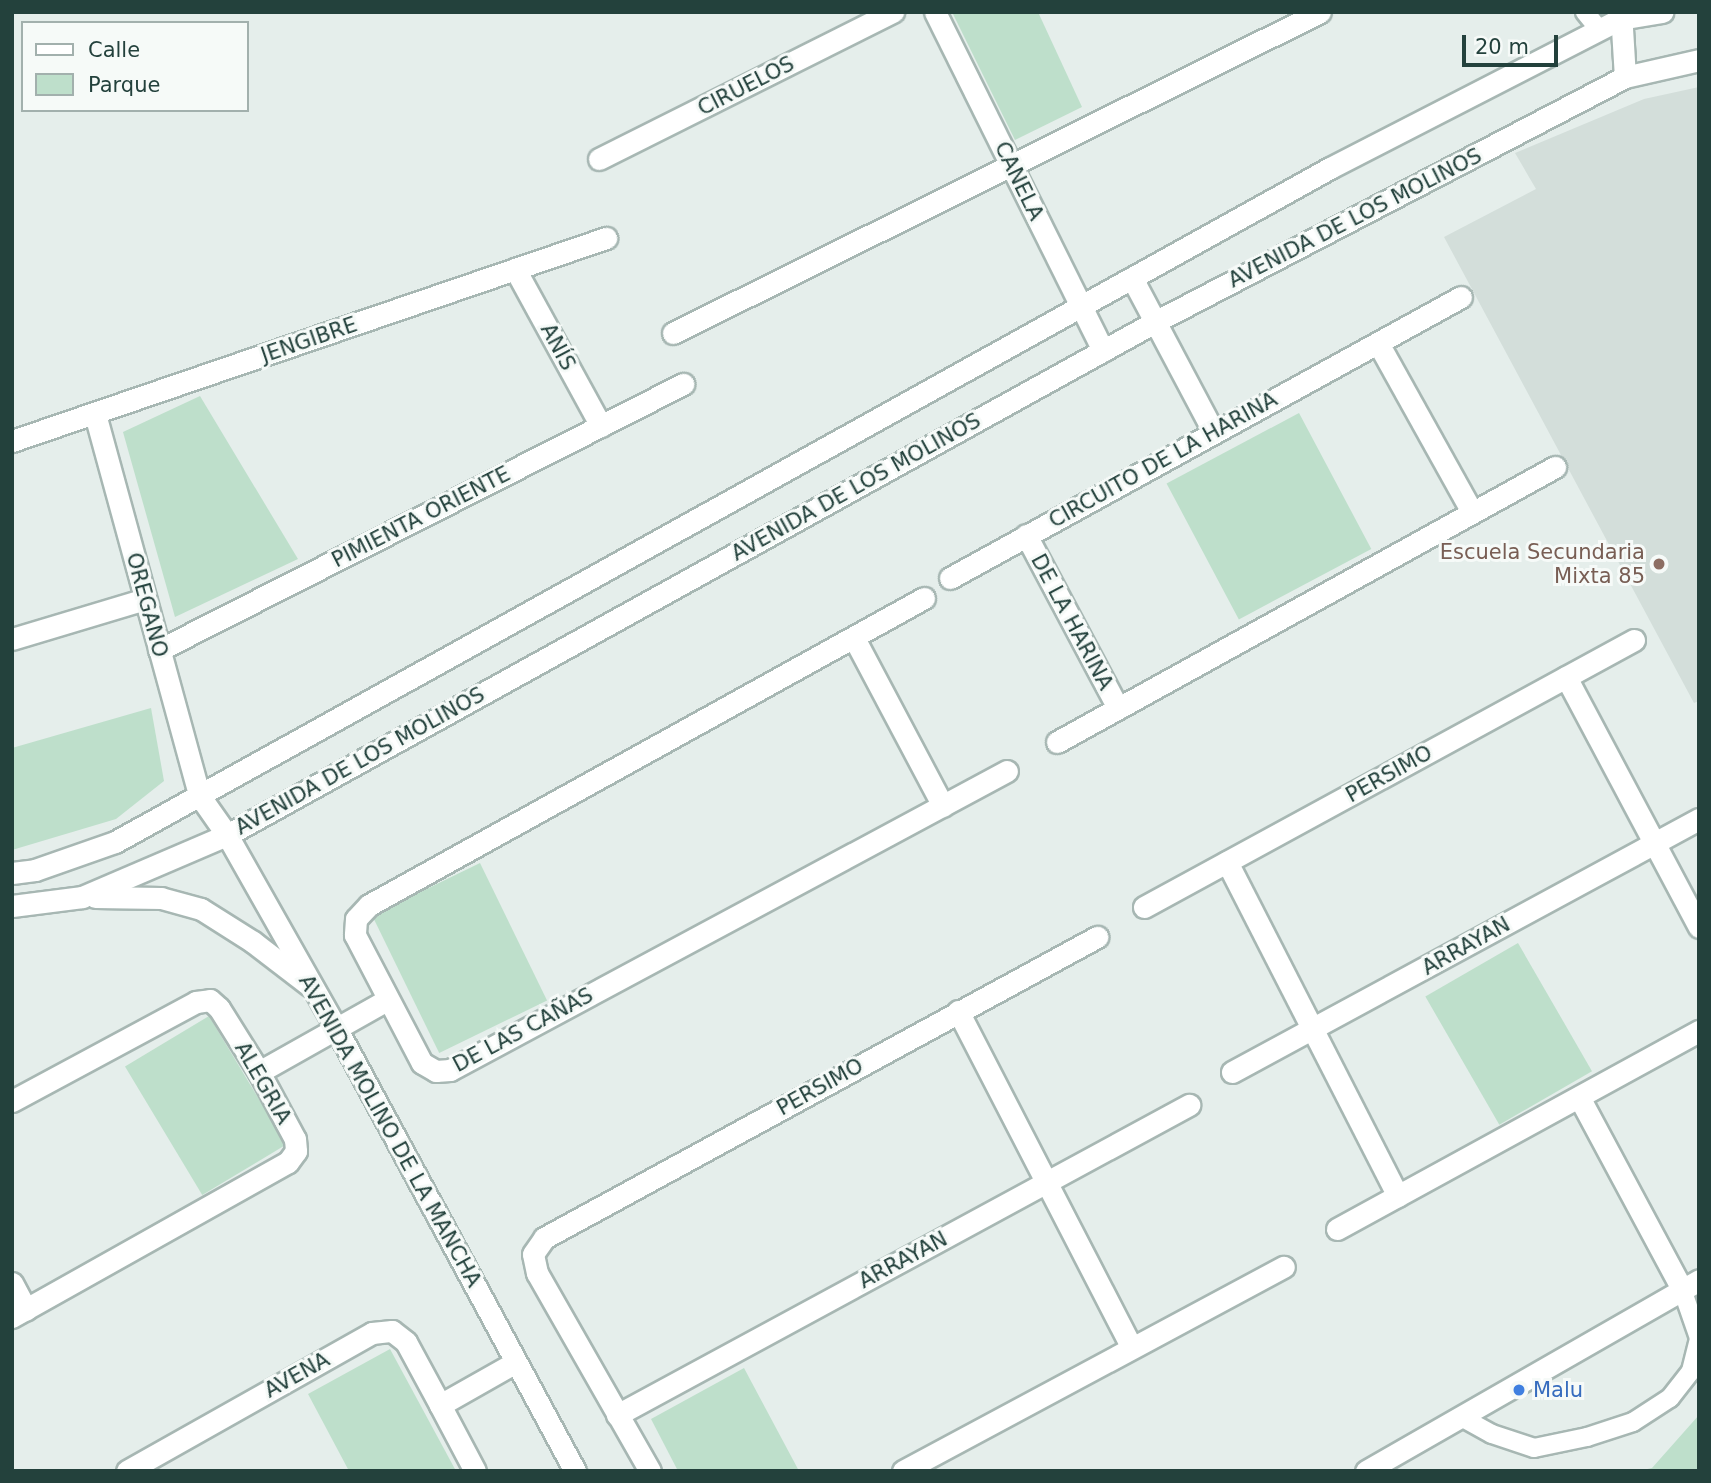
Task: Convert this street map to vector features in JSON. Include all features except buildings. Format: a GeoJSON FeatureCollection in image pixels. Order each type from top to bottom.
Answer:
{"type":"FeatureCollection","features":[{"type":"Feature","properties":{"kind":"street","name":"CIRUELOS"},"geometry":{"type":"LineString","coordinates":[[599,159],[893,12]]}},
{"type":"Feature","properties":{"kind":"street","name":"CANELA"},"geometry":{"type":"LineString","coordinates":[[935,12],[1103,351]]}},
{"type":"Feature","properties":{"kind":"street"},"geometry":{"type":"LineString","coordinates":[[673,333],[1320,12]]}},
{"type":"Feature","properties":{"kind":"street"},"geometry":{"type":"LineString","coordinates":[[12,873],[35,870],[115,842],[1330,168],[1599,29],[1620,15],[1662,12]]}},
{"type":"Feature","properties":{"kind":"street"},"geometry":{"type":"LineString","coordinates":[[1620,15],[1625,78]]}},
{"type":"Feature","properties":{"kind":"street","name":"AVENIDA DE LOS MOLINOS"},"geometry":{"type":"LineString","coordinates":[[12,906],[82,897],[227,835],[1153,323],[1625,78],[1699,60]]}},
{"type":"Feature","properties":{"kind":"street","name":"JENGIBRE"},"geometry":{"type":"LineString","coordinates":[[12,441],[606,238]]}},
{"type":"Feature","properties":{"kind":"street","name":"ANÍS"},"geometry":{"type":"LineString","coordinates":[[515,269],[601,426]]}},
{"type":"Feature","properties":{"kind":"street"},"geometry":{"type":"LineString","coordinates":[[1132,278],[1153,323],[1213,433]]}},
{"type":"Feature","properties":{"kind":"street","name":"CIRCUITO DE LA HARINA"},"geometry":{"type":"LineString","coordinates":[[950,578],[1461,297]]}},
{"type":"Feature","properties":{"kind":"street"},"geometry":{"type":"LineString","coordinates":[[1377,344],[1472,512]]}},
{"type":"Feature","properties":{"kind":"street","name":"PIMIENTA ORIENTE"},"geometry":{"type":"LineString","coordinates":[[159,650],[683,384]]}},
{"type":"Feature","properties":{"kind":"street","name":"OREGANO"},"geometry":{"type":"LineString","coordinates":[[95,414],[199,795]]}},
{"type":"Feature","properties":{"kind":"street"},"geometry":{"type":"LineString","coordinates":[[1056,742],[1555,467]]}},
{"type":"Feature","properties":{"kind":"street","name":"DE LA HARINA"},"geometry":{"type":"LineString","coordinates":[[1026,535],[1118,708]]}},
{"type":"Feature","properties":{"kind":"street","name":"DE LAS CAÑAS"},"geometry":{"type":"LineString","coordinates":[[924,598],[369,905],[356,919],[355,935],[422,1063],[436,1071],[450,1070],[1007,771]]}},
{"type":"Feature","properties":{"kind":"street"},"geometry":{"type":"LineString","coordinates":[[12,639],[145,599]]}},
{"type":"Feature","properties":{"kind":"street"},"geometry":{"type":"LineString","coordinates":[[854,638],[943,806]]}},
{"type":"Feature","properties":{"kind":"street","name":"PERSIMO"},"geometry":{"type":"LineString","coordinates":[[1144,907],[1634,640]]}},
{"type":"Feature","properties":{"kind":"street"},"geometry":{"type":"LineString","coordinates":[[1566,677],[1699,927]]}},
{"type":"Feature","properties":{"kind":"street","name":"AVENIDA MOLINO DE LA MANCHA"},"geometry":{"type":"LineString","coordinates":[[199,795],[227,835],[309,985],[335,1026],[575,1471]]}},
{"type":"Feature","properties":{"kind":"street","name":"ARRAYAN"},"geometry":{"type":"LineString","coordinates":[[1232,1072],[1699,819]]}},
{"type":"Feature","properties":{"kind":"street"},"geometry":{"type":"LineString","coordinates":[[1227,862],[1398,1196]]}},
{"type":"Feature","properties":{"kind":"street"},"geometry":{"type":"LineString","coordinates":[[82,897],[161,898],[201,909],[253,942],[309,985]]}},
{"type":"Feature","properties":{"kind":"street","name":"PERSIMO"},"geometry":{"type":"LineString","coordinates":[[617,1415],[537,1273],[533,1254],[544,1238],[1097,937]]}},
{"type":"Feature","properties":{"kind":"street","name":"ALEGRIA"},"geometry":{"type":"LineString","coordinates":[[12,1101],[196,1002],[210,1000],[219,1008],[259,1072],[295,1139],[296,1151],[288,1162],[19,1313]]}},
{"type":"Feature","properties":{"kind":"street"},"geometry":{"type":"LineString","coordinates":[[259,1072],[335,1026],[387,1000]]}},
{"type":"Feature","properties":{"kind":"street"},"geometry":{"type":"LineString","coordinates":[[958,1011],[1131,1346]]}},
{"type":"Feature","properties":{"kind":"street"},"geometry":{"type":"LineString","coordinates":[[1337,1229],[1699,1031]]}},
{"type":"Feature","properties":{"kind":"street"},"geometry":{"type":"LineString","coordinates":[[1366,1471],[1690,1285],[1579,1097]]}},
{"type":"Feature","properties":{"kind":"street","name":"ARRAYAN"},"geometry":{"type":"LineString","coordinates":[[617,1415],[1189,1105]]}},
{"type":"Feature","properties":{"kind":"street"},"geometry":{"type":"LineString","coordinates":[[903,1471],[1131,1346],[1284,1268]]}},
{"type":"Feature","properties":{"kind":"street"},"geometry":{"type":"LineString","coordinates":[[12,1283],[19,1313]]}},
{"type":"Feature","properties":{"kind":"street","name":"AVENA"},"geometry":{"type":"LineString","coordinates":[[127,1471],[372,1333],[392,1331],[406,1342],[475,1471]]}},
{"type":"Feature","properties":{"kind":"street"},"geometry":{"type":"LineString","coordinates":[[440,1405],[516,1362]]}},
{"type":"Feature","properties":{"kind":"street"},"geometry":{"type":"LineString","coordinates":[[617,1415],[650,1471]]}},
{"type":"Feature","properties":{"kind":"lane"},"geometry":{"type":"LineString","coordinates":[[1585,12],[1599,29]]}},
{"type":"Feature","properties":{"kind":"lane"},"geometry":{"type":"LineString","coordinates":[[1461,1417],[1492,1434],[1534,1448],[1587,1437],[1633,1422],[1671,1398],[1691,1371],[1699,1339],[1690,1285]]}},
{"type":"Feature","properties":{"kind":"shaded area"},"geometry":{"type":"Polygon","coordinates":[[[1699,87],[1699,701],[1694,703],[1444,237],[1536,189],[1515,153],[1644,99],[1699,87]]]}},
{"type":"Feature","properties":{"kind":"green space"},"geometry":{"type":"Polygon","coordinates":[[[952,12],[1038,12],[1082,107],[1015,140],[952,12]]]}},
{"type":"Feature","properties":{"kind":"green space"},"geometry":{"type":"Polygon","coordinates":[[[200,396],[298,559],[175,617],[123,432],[200,396]]]}},
{"type":"Feature","properties":{"kind":"green space"},"geometry":{"type":"Polygon","coordinates":[[[1299,413],[1371,549],[1239,619],[1167,483],[1299,413]]]}},
{"type":"Feature","properties":{"kind":"green space"},"geometry":{"type":"Polygon","coordinates":[[[151,708],[164,781],[116,819],[12,850],[12,748],[151,708]]]}},
{"type":"Feature","properties":{"kind":"green space"},"geometry":{"type":"Polygon","coordinates":[[[480,863],[547,1001],[439,1053],[372,916],[480,863]]]}},
{"type":"Feature","properties":{"kind":"green space"},"geometry":{"type":"Polygon","coordinates":[[[1518,943],[1592,1071],[1499,1125],[1425,997],[1518,943]]]}},
{"type":"Feature","properties":{"kind":"green space"},"geometry":{"type":"Polygon","coordinates":[[[209,1016],[286,1145],[202,1195],[125,1066],[209,1016]]]}},
{"type":"Feature","properties":{"kind":"green space"},"geometry":{"type":"Polygon","coordinates":[[[390,1349],[456,1471],[349,1471],[308,1394],[390,1349]]]}},
{"type":"Feature","properties":{"kind":"green space"},"geometry":{"type":"Polygon","coordinates":[[[744,1368],[799,1471],[678,1471],[651,1419],[744,1368]]]}},
{"type":"Feature","properties":{"kind":"green space"},"geometry":{"type":"Polygon","coordinates":[[[1699,1415],[1699,1471],[1638,1471],[1652,1468],[1699,1415]]]}},
{"type":"Feature","properties":{"kind":"place","name":"Escuela Secundaria Mixta 85"},"geometry":{"type":"Point","coordinates":[1659,564]}},
{"type":"Feature","properties":{"kind":"place","name":"Malu"},"geometry":{"type":"Point","coordinates":[1519,1390]}}]}
